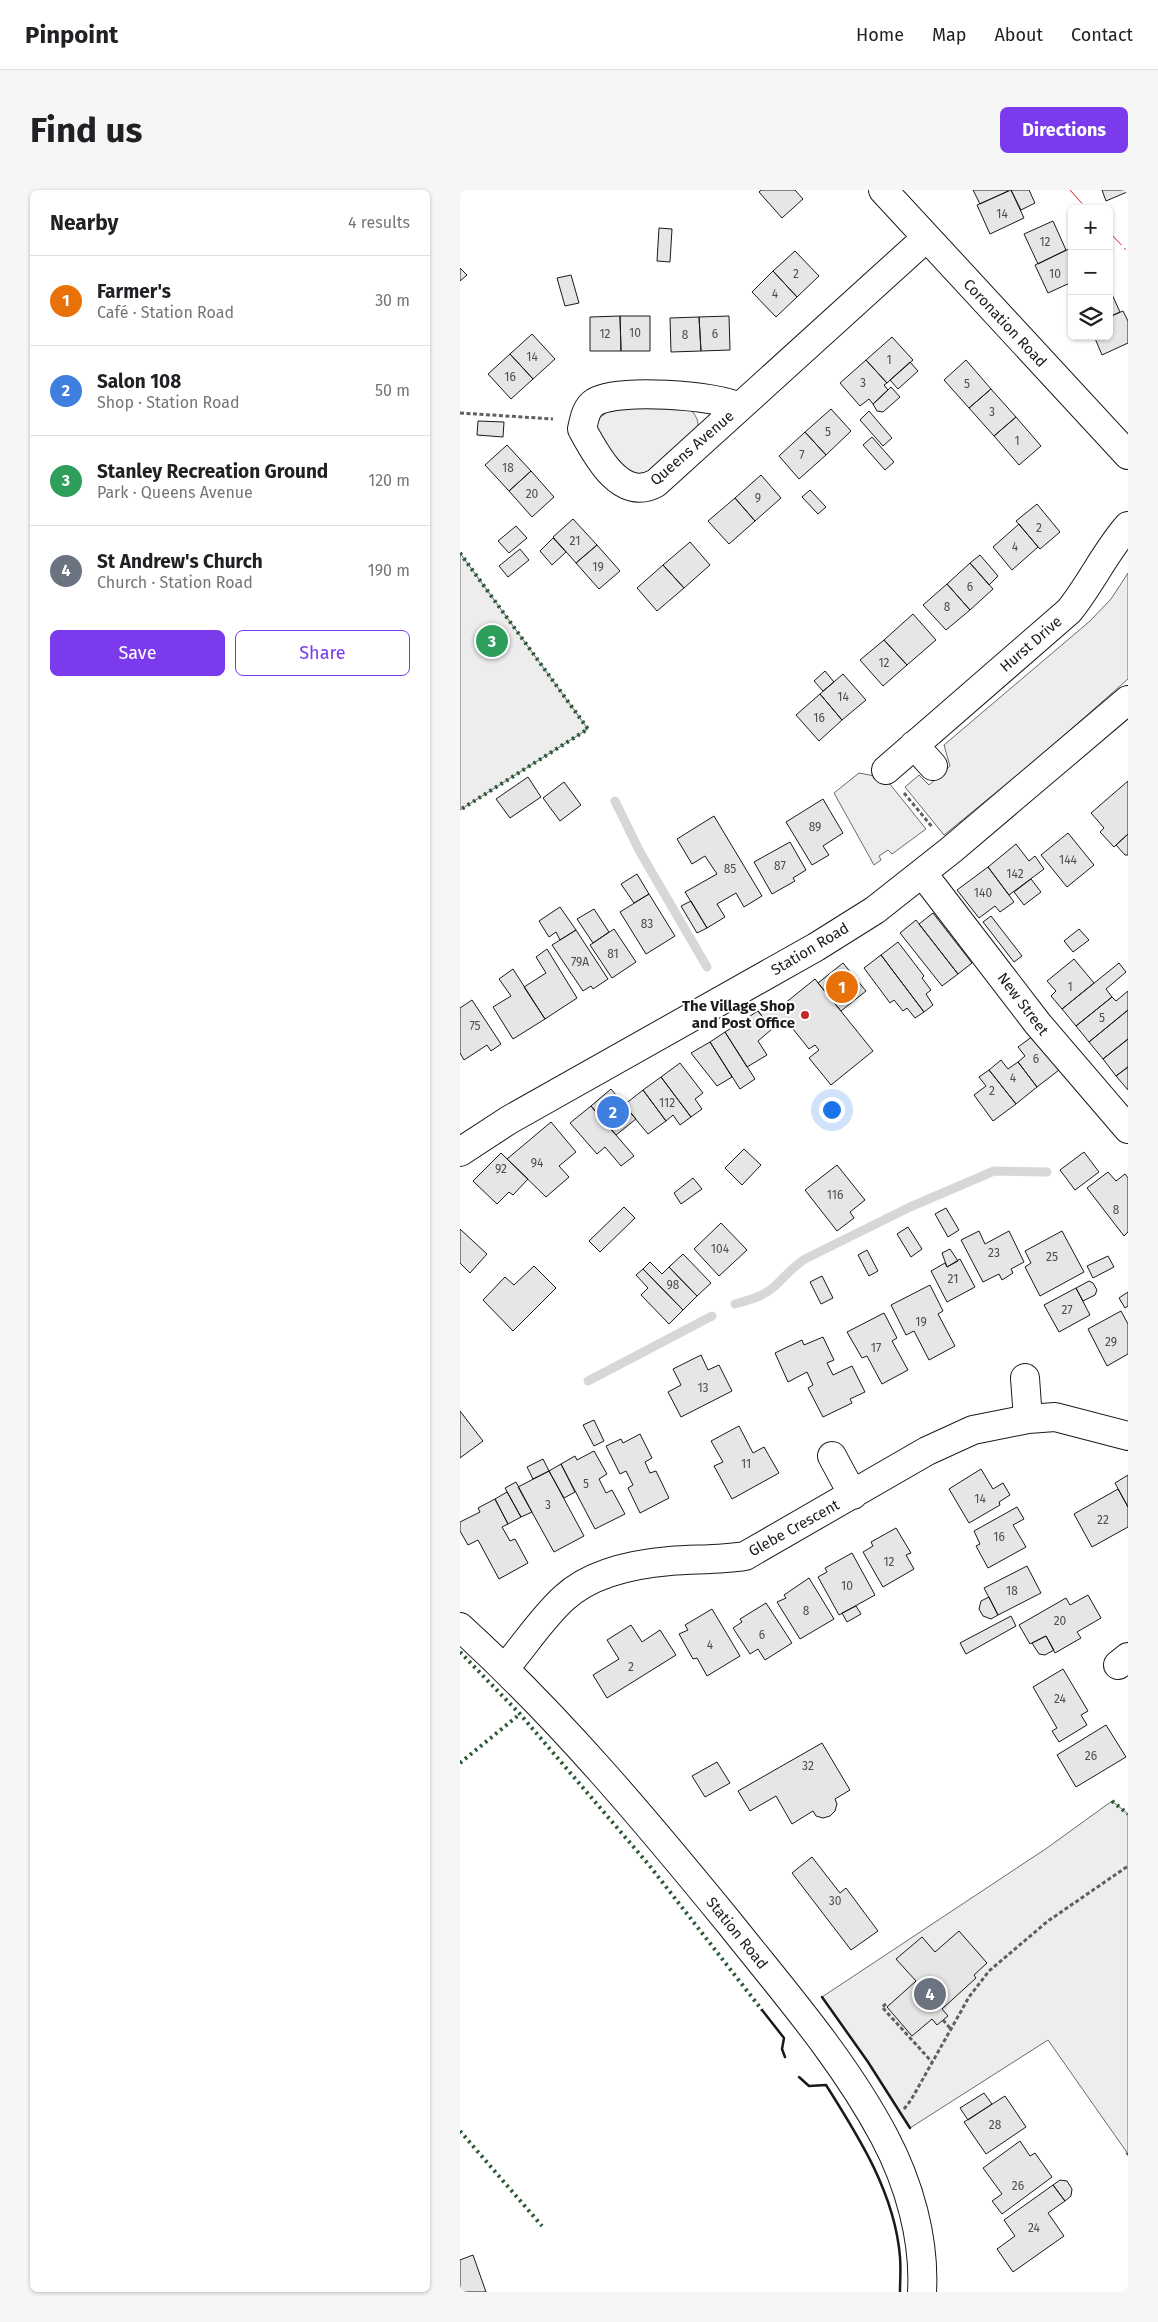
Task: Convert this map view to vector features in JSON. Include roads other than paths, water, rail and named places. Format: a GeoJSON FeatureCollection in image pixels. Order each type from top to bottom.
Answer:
{"type":"FeatureCollection","features":[{"type":"Feature","properties":{"kind":"street","name":"Coronation Road"},"geometry":{"type":"LineString","coordinates":[[883,190],[1128,455]]}},
{"type":"Feature","properties":{"kind":"street","name":"Queens Avenue"},"geometry":{"type":"LineString","coordinates":[[739,407],[727,401],[701,397],[620,395],[593,402],[582,429],[597,455],[623,485],[635,489],[646,489],[656,483],[926,238]]}},
{"type":"Feature","properties":{"kind":"street","name":"Hurst Drive"},"geometry":{"type":"LineString","coordinates":[[886,770],[1069,611],[1085,592],[1118,538],[1128,526]]}},
{"type":"Feature","properties":{"kind":"street","name":"Station Road"},"geometry":{"type":"LineString","coordinates":[[460,1152],[510,1120],[816,947],[874,910],[923,874],[1128,700]]}},
{"type":"Feature","properties":{"kind":"street"},"geometry":{"type":"LineString","coordinates":[[914,745],[933,766]]}},
{"type":"Feature","properties":{"kind":"street","name":"New Street"},"geometry":{"type":"LineString","coordinates":[[923,874],[1038,1024],[1128,1129]]}},
{"type":"Feature","properties":{"kind":"street"},"geometry":{"type":"LineString","coordinates":[[1025,1378],[1028,1418]]}},
{"type":"Feature","properties":{"kind":"street","name":"Glebe Crescent"},"geometry":{"type":"LineString","coordinates":[[505,1668],[563,1599],[599,1577],[642,1564],[745,1556],[927,1451],[973,1430],[1028,1418],[1055,1417],[1128,1436]]}},
{"type":"Feature","properties":{"kind":"street","name":"Glebe Crescent"},"geometry":{"type":"LineString","coordinates":[[832,1456],[853,1495]]}},
{"type":"Feature","properties":{"kind":"street","name":"Station Road"},"geometry":{"type":"LineString","coordinates":[[460,1627],[505,1668],[574,1740],[717,1909],[830,2050],[858,2091],[878,2126],[903,2179],[915,2219],[920,2252],[922,2292]]}},
{"type":"Feature","properties":{"kind":"waterway"},"geometry":{"type":"LineString","coordinates":[[615,801],[640,852],[707,967]]}},
{"type":"Feature","properties":{"kind":"waterway"},"geometry":{"type":"LineString","coordinates":[[735,1304],[766,1293],[805,1259],[910,1207],[994,1171],[1047,1172]]}},
{"type":"Feature","properties":{"kind":"waterway"},"geometry":{"type":"LineString","coordinates":[[588,1381],[712,1316]]}},
{"type":"Feature","properties":{"kind":"place","name":"Stanley Recreation Ground"},"geometry":{"type":"Point","coordinates":[492,641]}},
{"type":"Feature","properties":{"kind":"place","name":"Farmer's"},"geometry":{"type":"Point","coordinates":[842,987]}},
{"type":"Feature","properties":{"kind":"place","name":"The Village Shop and Post Office"},"geometry":{"type":"Point","coordinates":[805,1015]}},
{"type":"Feature","properties":{"kind":"place","name":"Salon 108"},"geometry":{"type":"Point","coordinates":[613,1112]}},
{"type":"Feature","properties":{"kind":"place","name":"St Andrew's Church"},"geometry":{"type":"Point","coordinates":[930,1994]}}]}
